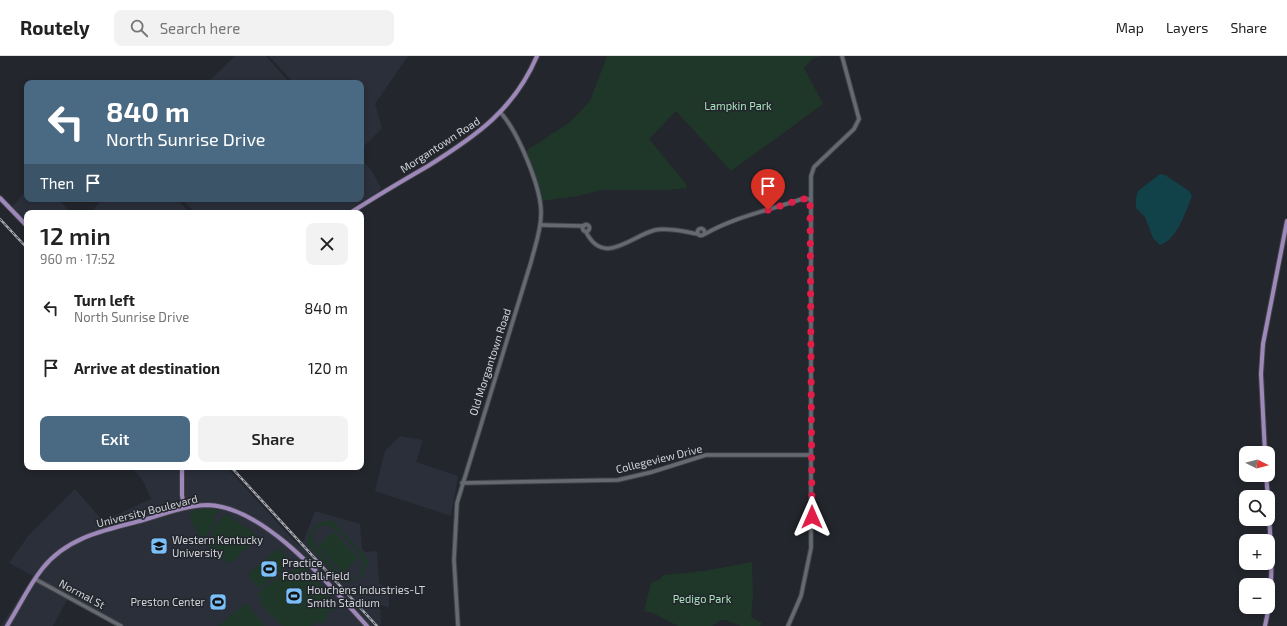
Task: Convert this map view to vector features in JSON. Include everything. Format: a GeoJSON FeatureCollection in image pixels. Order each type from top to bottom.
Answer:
{"type":"FeatureCollection","features":[{"type":"Feature","properties":{"kind":"main road","name":"Morgantown Road"},"geometry":{"type":"LineString","coordinates":[[355,210],[468,140],[501,113],[521,86],[537,56]]}},
{"type":"Feature","properties":{"kind":"main road"},"geometry":{"type":"LineString","coordinates":[[0,198],[24,223]]}},
{"type":"Feature","properties":{"kind":"main road"},"geometry":{"type":"LineString","coordinates":[[1265,446],[1261,380],[1263,344],[1287,221]]}},
{"type":"Feature","properties":{"kind":"main road"},"geometry":{"type":"LineString","coordinates":[[182,470],[184,508]]}},
{"type":"Feature","properties":{"kind":"main road","name":"University Boulevard"},"geometry":{"type":"LineString","coordinates":[[6,626],[35,579],[57,554],[81,538],[184,508],[205,505],[227,508],[267,529],[302,557],[367,626]]}},
{"type":"Feature","properties":{"kind":"main road"},"geometry":{"type":"LineString","coordinates":[[1265,626],[1271,577],[1269,526]]}},
{"type":"Feature","properties":{"kind":"street"},"geometry":{"type":"LineString","coordinates":[[788,626],[801,596],[810,558],[812,538],[810,176],[814,167],[858,123],[858,111],[842,56]]}},
{"type":"Feature","properties":{"kind":"street","name":"Old Morgantown Road"},"geometry":{"type":"LineString","coordinates":[[458,626],[454,542],[456,509],[462,483],[531,262],[541,225],[541,207],[530,168],[513,129],[501,113]]}},
{"type":"Feature","properties":{"kind":"street"},"geometry":{"type":"LineString","coordinates":[[698,232],[701,236],[704,232],[802,199],[810,199]]}},
{"type":"Feature","properties":{"kind":"street"},"geometry":{"type":"LineString","coordinates":[[541,225],[583,227],[588,225],[589,237],[596,244],[613,248],[658,230],[698,232],[701,229],[704,232]]}},
{"type":"Feature","properties":{"kind":"street"},"geometry":{"type":"LineString","coordinates":[[583,227],[588,231]]}},
{"type":"Feature","properties":{"kind":"street","name":"Collegeview Drive"},"geometry":{"type":"LineString","coordinates":[[462,483],[618,480],[652,472],[706,456],[811,455]]}},
{"type":"Feature","properties":{"kind":"street","name":"Normal St"},"geometry":{"type":"LineString","coordinates":[[35,579],[120,626]]}},
{"type":"Feature","properties":{"kind":"shaded area"},"geometry":{"type":"Polygon","coordinates":[[[235,56],[266,56],[287,80],[210,80],[235,56]]]}},
{"type":"Feature","properties":{"kind":"shaded area"},"geometry":{"type":"Polygon","coordinates":[[[269,56],[408,56],[375,104],[382,128],[364,146],[364,80],[291,80],[269,56]]]}},
{"type":"Feature","properties":{"kind":"shaded area"},"geometry":{"type":"Polygon","coordinates":[[[364,162],[372,171],[381,188],[378,192],[364,200],[364,162]]]}},
{"type":"Feature","properties":{"kind":"shaded area"},"geometry":{"type":"Polygon","coordinates":[[[24,193],[24,202],[61,202],[68,210],[24,210],[24,219],[12,207],[24,193]]]}},
{"type":"Feature","properties":{"kind":"shaded area"},"geometry":{"type":"Polygon","coordinates":[[[100,202],[180,202],[187,210],[93,210],[100,202]]]}},
{"type":"Feature","properties":{"kind":"shaded area"},"geometry":{"type":"Polygon","coordinates":[[[185,202],[361,202],[348,210],[192,210],[185,202]]]}},
{"type":"Feature","properties":{"kind":"shaded area"},"geometry":{"type":"Polygon","coordinates":[[[400,436],[423,440],[416,462],[458,476],[451,516],[375,491],[385,451],[400,436]]]}},
{"type":"Feature","properties":{"kind":"shaded area","name":"Western Kentucky University"},"geometry":{"type":"Polygon","coordinates":[[[134,470],[229,470],[299,546],[304,540],[315,511],[360,524],[362,549],[365,552],[377,551],[379,583],[389,590],[389,607],[380,605],[381,624],[379,626],[115,626],[67,600],[53,626],[1,626],[33,576],[9,563],[28,536],[75,489],[103,521],[151,499],[142,479],[134,470]]]}},
{"type":"Feature","properties":{"kind":"green space","name":"Lampkin Park"},"geometry":{"type":"Polygon","coordinates":[[[607,56],[821,56],[812,59],[804,68],[823,104],[731,171],[676,111],[649,139],[686,184],[686,188],[668,190],[601,190],[578,196],[541,201],[526,151],[570,122],[590,101],[607,56]]]}},
{"type":"Feature","properties":{"kind":"green space"},"geometry":{"type":"Polygon","coordinates":[[[206,509],[221,510],[213,517],[216,519],[208,535],[208,543],[218,558],[217,560],[200,538],[189,517],[192,511],[206,509]]]}},
{"type":"Feature","properties":{"kind":"green space"},"geometry":{"type":"Polygon","coordinates":[[[225,514],[256,534],[257,539],[231,563],[218,555],[213,549],[210,541],[214,527],[225,514]]]}},
{"type":"Feature","properties":{"kind":"green space"},"geometry":{"type":"Polygon","coordinates":[[[332,520],[369,561],[363,574],[353,581],[342,582],[307,543],[310,533],[315,526],[322,522],[332,520]],[[324,525],[317,528],[313,532],[312,537],[316,546],[341,574],[352,579],[356,578],[360,574],[363,566],[359,555],[342,535],[329,526],[324,525]]]}},
{"type":"Feature","properties":{"kind":"green space"},"geometry":{"type":"Polygon","coordinates":[[[333,531],[358,558],[343,573],[318,546],[333,531]]]}},
{"type":"Feature","properties":{"kind":"green space","name":"Practice Football Field"},"geometry":{"type":"Polygon","coordinates":[[[279,548],[291,562],[259,589],[247,575],[279,548]]]}},
{"type":"Feature","properties":{"kind":"green space","name":"Pedigo Park"},"geometry":{"type":"Polygon","coordinates":[[[752,562],[753,596],[751,617],[762,623],[760,626],[741,626],[726,620],[721,620],[712,626],[678,626],[653,613],[644,611],[651,583],[660,579],[663,575],[704,571],[752,562]]]}},
{"type":"Feature","properties":{"kind":"green space","name":"Houchens Industries-LT Smith Stadium"},"geometry":{"type":"Polygon","coordinates":[[[301,566],[303,569],[305,566],[329,596],[338,602],[333,611],[330,610],[327,614],[329,616],[322,624],[318,621],[312,626],[282,626],[262,606],[263,604],[259,602],[261,599],[257,594],[287,570],[289,572],[301,566]]]}},
{"type":"Feature","properties":{"kind":"green space"},"geometry":{"type":"Polygon","coordinates":[[[246,603],[265,626],[218,626],[246,603]]]}},
{"type":"Feature","properties":{"kind":"water"},"geometry":{"type":"Polygon","coordinates":[[[1160,174],[1165,175],[1189,191],[1192,196],[1184,217],[1176,231],[1166,242],[1160,245],[1153,238],[1145,217],[1136,208],[1136,198],[1138,191],[1160,174]]]}},
{"type":"Feature","properties":{"kind":"railway"},"geometry":{"type":"LineString","coordinates":[[0,219],[24,245]]}},
{"type":"Feature","properties":{"kind":"railway"},"geometry":{"type":"LineString","coordinates":[[234,470],[377,626]]}},
{"type":"Feature","properties":{"kind":"place","name":"Western Kentucky University"},"geometry":{"type":"Point","coordinates":[159,546]}},
{"type":"Feature","properties":{"kind":"place","name":"Practice Football Field"},"geometry":{"type":"Point","coordinates":[269,569]}},
{"type":"Feature","properties":{"kind":"place","name":"Houchens Industries-LT Smith Stadium"},"geometry":{"type":"Point","coordinates":[294,596]}},
{"type":"Feature","properties":{"kind":"place","name":"Preston Center"},"geometry":{"type":"Point","coordinates":[218,602]}},
{"type":"Feature","properties":{"kind":"route"},"geometry":{"type":"LineString","coordinates":[[768,210],[802,199],[810,199],[812,517]]}}]}
